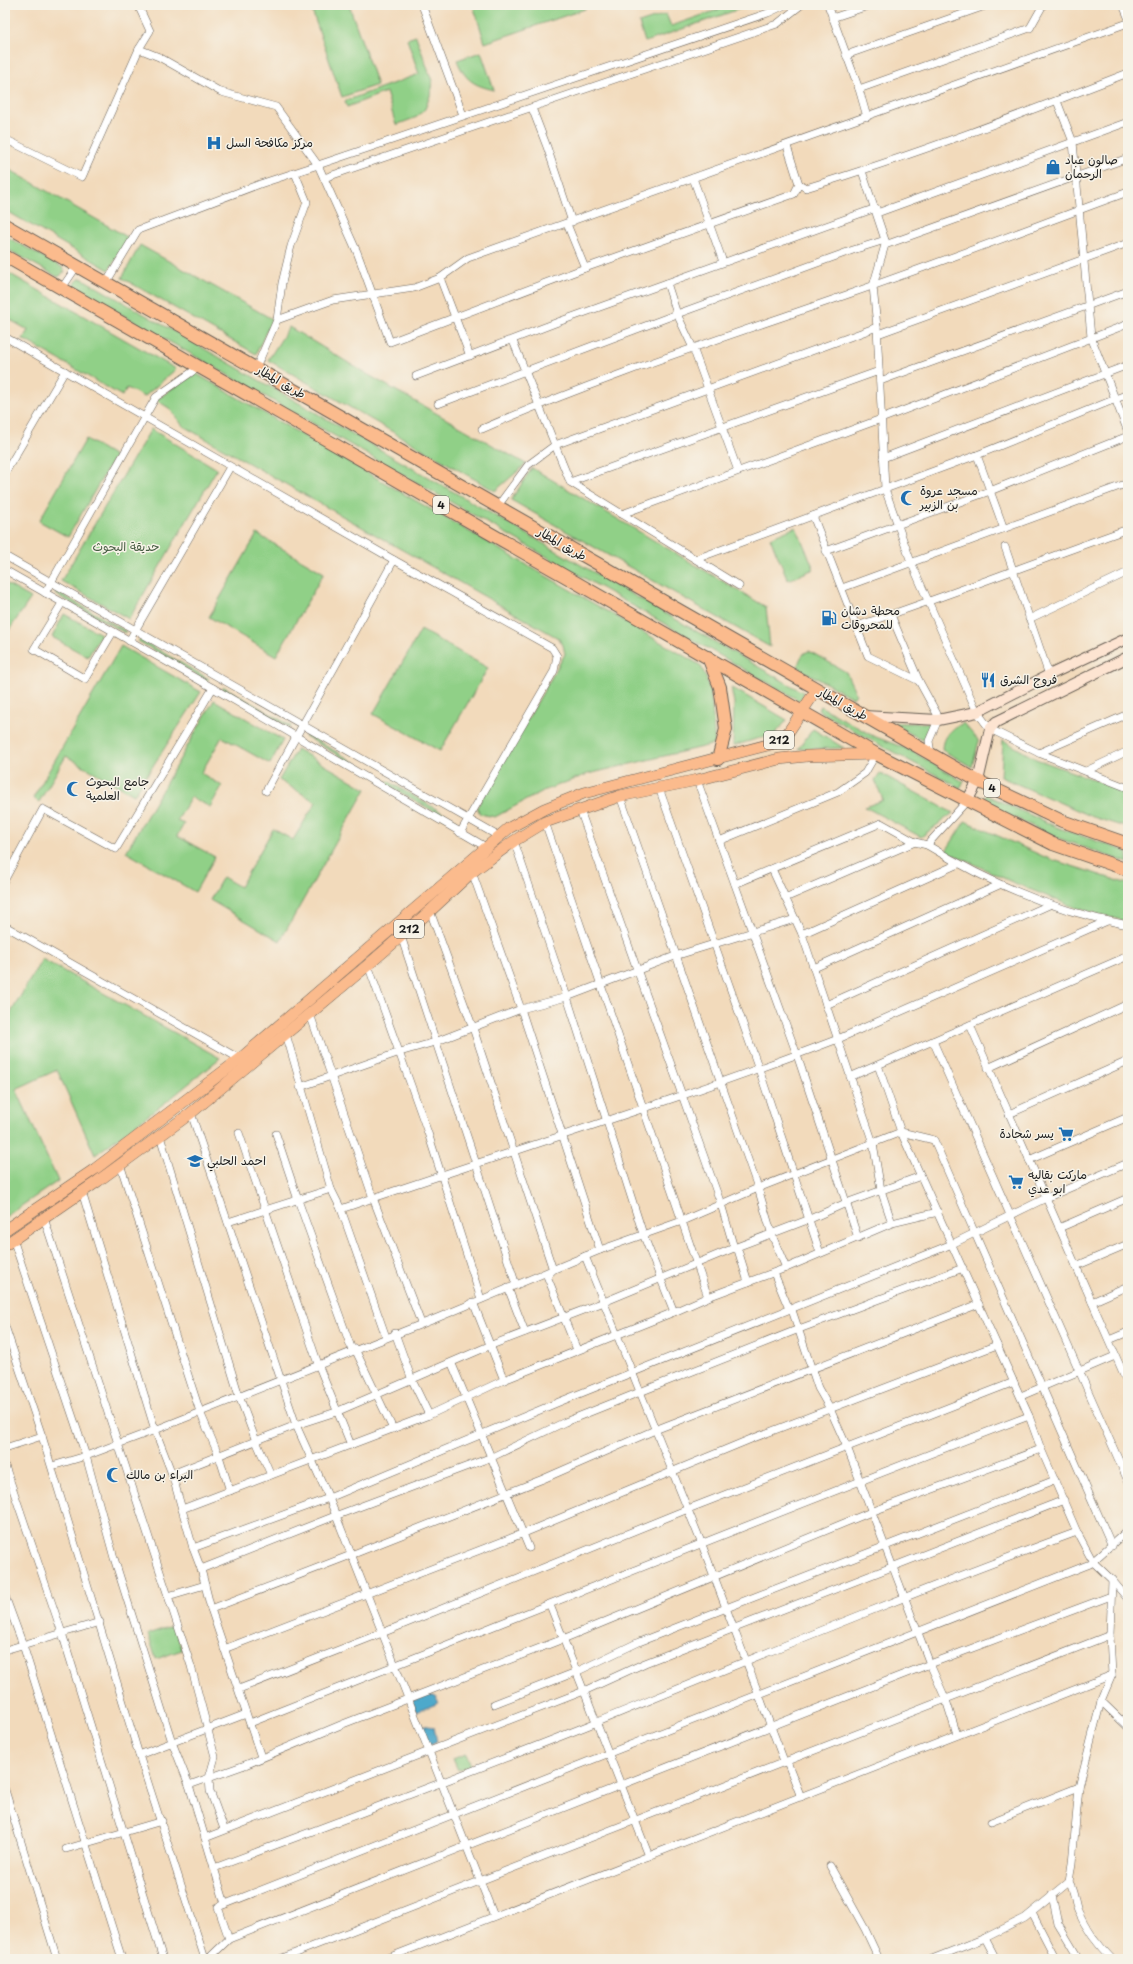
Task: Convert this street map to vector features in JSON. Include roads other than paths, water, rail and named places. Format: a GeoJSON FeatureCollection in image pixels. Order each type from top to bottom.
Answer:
{"type":"FeatureCollection","features":[{"type":"Feature","properties":{"kind":"highway","name":"طريق المطار"},"geometry":{"type":"LineString","coordinates":[[5,225],[496,507],[978,781],[1062,821],[1128,844]]}},
{"type":"Feature","properties":{"kind":"highway","name":"4"},"geometry":{"type":"LineString","coordinates":[[5,256],[876,754]]}},
{"type":"Feature","properties":{"kind":"highway"},"geometry":{"type":"LineString","coordinates":[[708,657],[720,688],[726,729],[718,759]]}},
{"type":"Feature","properties":{"kind":"highway"},"geometry":{"type":"LineString","coordinates":[[876,754],[967,801]]}},
{"type":"Feature","properties":{"kind":"highway","name":"4"},"geometry":{"type":"LineString","coordinates":[[967,801],[1053,844],[1128,870]]}},
{"type":"Feature","properties":{"kind":"main road"},"geometry":{"type":"LineString","coordinates":[[864,716],[938,720],[977,712],[1049,675],[1128,638]]}},
{"type":"Feature","properties":{"kind":"main road"},"geometry":{"type":"LineString","coordinates":[[967,801],[978,781],[990,730],[996,722],[1004,716],[1128,656]]}},
{"type":"Feature","properties":{"kind":"main road","name":"212"},"geometry":{"type":"LineString","coordinates":[[5,1230],[95,1169],[240,1059],[498,836],[544,809],[584,793],[775,743],[787,734],[817,690]]}},
{"type":"Feature","properties":{"kind":"main road"},"geometry":{"type":"LineString","coordinates":[[775,743],[779,754],[779,759]]}},
{"type":"Feature","properties":{"kind":"main road","name":"212"},"geometry":{"type":"LineString","coordinates":[[9,1242],[82,1192],[191,1113],[368,965],[472,872],[514,840],[545,822],[620,796],[697,780],[779,759],[807,756],[876,754]]}},
{"type":"Feature","properties":{"kind":"street"},"geometry":{"type":"LineString","coordinates":[[5,139],[82,177],[139,49],[150,31],[138,5]]}},
{"type":"Feature","properties":{"kind":"street"},"geometry":{"type":"LineString","coordinates":[[422,5],[464,115]]}},
{"type":"Feature","properties":{"kind":"street"},"geometry":{"type":"LineString","coordinates":[[106,282],[138,230],[181,213],[318,165],[768,13],[785,5]]}},
{"type":"Feature","properties":{"kind":"street"},"geometry":{"type":"LineString","coordinates":[[324,178],[776,24],[801,5]]}},
{"type":"Feature","properties":{"kind":"street"},"geometry":{"type":"LineString","coordinates":[[828,5],[859,89],[867,117]]}},
{"type":"Feature","properties":{"kind":"street"},"geometry":{"type":"LineString","coordinates":[[832,18],[871,5]]}},
{"type":"Feature","properties":{"kind":"street"},"geometry":{"type":"LineString","coordinates":[[846,55],[988,5]]}},
{"type":"Feature","properties":{"kind":"street"},"geometry":{"type":"LineString","coordinates":[[859,89],[1030,28],[1043,5]]}},
{"type":"Feature","properties":{"kind":"street"},"geometry":{"type":"LineString","coordinates":[[1123,5],[1128,17]]}},
{"type":"Feature","properties":{"kind":"street"},"geometry":{"type":"LineString","coordinates":[[277,320],[333,300],[414,288],[440,278],[468,258],[787,146],[1128,23]]}},
{"type":"Feature","properties":{"kind":"street"},"geometry":{"type":"LineString","coordinates":[[139,49],[159,57],[221,92],[276,107],[318,165],[357,252],[371,294],[390,342],[585,268],[709,225],[794,194],[806,188],[862,171],[1057,101],[1128,72]]}},
{"type":"Feature","properties":{"kind":"street"},"geometry":{"type":"LineString","coordinates":[[1057,101],[1073,142],[1091,337],[1128,432]]}},
{"type":"Feature","properties":{"kind":"street"},"geometry":{"type":"LineString","coordinates":[[532,108],[547,147],[585,268]]}},
{"type":"Feature","properties":{"kind":"street"},"geometry":{"type":"LineString","coordinates":[[416,376],[723,262],[876,211],[1128,122]]}},
{"type":"Feature","properties":{"kind":"street"},"geometry":{"type":"LineString","coordinates":[[787,146],[799,184],[806,188]]}},
{"type":"Feature","properties":{"kind":"street"},"geometry":{"type":"LineString","coordinates":[[438,404],[677,314],[853,250],[885,242],[1128,158]]}},
{"type":"Feature","properties":{"kind":"street"},"geometry":{"type":"LineString","coordinates":[[862,171],[885,242],[873,286],[880,381],[885,489],[911,562],[928,602],[977,712],[990,730],[1039,753],[1128,788]]}},
{"type":"Feature","properties":{"kind":"street"},"geometry":{"type":"LineString","coordinates":[[256,368],[277,320],[282,283],[291,246],[307,202],[295,173]]}},
{"type":"Feature","properties":{"kind":"street"},"geometry":{"type":"LineString","coordinates":[[693,178],[723,262]]}},
{"type":"Feature","properties":{"kind":"street"},"geometry":{"type":"LineString","coordinates":[[794,194],[799,184]]}},
{"type":"Feature","properties":{"kind":"street"},"geometry":{"type":"LineString","coordinates":[[482,429],[538,405],[693,348],[873,286],[1128,192]]}},
{"type":"Feature","properties":{"kind":"street"},"geometry":{"type":"LineString","coordinates":[[496,507],[528,464],[555,445],[708,388],[877,331],[1128,243]]}},
{"type":"Feature","properties":{"kind":"street"},"geometry":{"type":"LineString","coordinates":[[62,288],[77,266]]}},
{"type":"Feature","properties":{"kind":"street"},"geometry":{"type":"LineString","coordinates":[[440,278],[470,356]]}},
{"type":"Feature","properties":{"kind":"street"},"geometry":{"type":"LineString","coordinates":[[667,283],[677,314],[693,348],[738,471]]}},
{"type":"Feature","properties":{"kind":"street"},"geometry":{"type":"LineString","coordinates":[[880,381],[1128,291]]}},
{"type":"Feature","properties":{"kind":"street"},"geometry":{"type":"LineString","coordinates":[[622,514],[881,419],[1128,324]]}},
{"type":"Feature","properties":{"kind":"street"},"geometry":{"type":"LineString","coordinates":[[5,337],[146,417],[230,467],[552,648],[557,656],[554,671],[460,833]]}},
{"type":"Feature","properties":{"kind":"street"},"geometry":{"type":"LineString","coordinates":[[513,341],[570,482],[739,586]]}},
{"type":"Feature","properties":{"kind":"street"},"geometry":{"type":"LineString","coordinates":[[883,458],[1128,365]]}},
{"type":"Feature","properties":{"kind":"street"},"geometry":{"type":"LineString","coordinates":[[45,593],[156,398],[199,367]]}},
{"type":"Feature","properties":{"kind":"street"},"geometry":{"type":"LineString","coordinates":[[5,473],[65,371]]}},
{"type":"Feature","properties":{"kind":"street"},"geometry":{"type":"LineString","coordinates":[[570,482],[879,371]]}},
{"type":"Feature","properties":{"kind":"street"},"geometry":{"type":"LineString","coordinates":[[696,559],[977,455],[1128,394]]}},
{"type":"Feature","properties":{"kind":"street"},"geometry":{"type":"LineString","coordinates":[[826,551],[990,491],[1128,436]]}},
{"type":"Feature","properties":{"kind":"street"},"geometry":{"type":"LineString","coordinates":[[977,455],[1004,529]]}},
{"type":"Feature","properties":{"kind":"street"},"geometry":{"type":"LineString","coordinates":[[129,641],[230,467]]}},
{"type":"Feature","properties":{"kind":"street"},"geometry":{"type":"LineString","coordinates":[[842,588],[1128,483]]}},
{"type":"Feature","properties":{"kind":"street"},"geometry":{"type":"LineString","coordinates":[[813,516],[868,656],[919,681]]}},
{"type":"Feature","properties":{"kind":"street"},"geometry":{"type":"LineString","coordinates":[[857,626],[928,602],[1012,570],[1128,529]]}},
{"type":"Feature","properties":{"kind":"street"},"geometry":{"type":"LineString","coordinates":[[1005,547],[1049,675]]}},
{"type":"Feature","properties":{"kind":"street"},"geometry":{"type":"LineString","coordinates":[[5,556],[467,820],[498,836]]}},
{"type":"Feature","properties":{"kind":"street"},"geometry":{"type":"LineString","coordinates":[[266,791],[297,738],[394,560]]}},
{"type":"Feature","properties":{"kind":"street"},"geometry":{"type":"LineString","coordinates":[[5,570],[486,847]]}},
{"type":"Feature","properties":{"kind":"street"},"geometry":{"type":"LineString","coordinates":[[1029,619],[1128,572]]}},
{"type":"Feature","properties":{"kind":"street"},"geometry":{"type":"LineString","coordinates":[[62,602],[34,649],[85,679],[113,632]]}},
{"type":"Feature","properties":{"kind":"street"},"geometry":{"type":"LineString","coordinates":[[891,615],[919,681],[937,714],[938,720],[929,741],[931,754]]}},
{"type":"Feature","properties":{"kind":"street"},"geometry":{"type":"LineString","coordinates":[[5,879],[44,809],[116,849],[212,688]]}},
{"type":"Feature","properties":{"kind":"street"},"geometry":{"type":"LineString","coordinates":[[1039,753],[1128,714]]}},
{"type":"Feature","properties":{"kind":"street"},"geometry":{"type":"LineString","coordinates":[[1086,771],[1128,751]]}},
{"type":"Feature","properties":{"kind":"street"},"geometry":{"type":"LineString","coordinates":[[719,841],[838,792],[865,773],[876,754]]}},
{"type":"Feature","properties":{"kind":"street"},"geometry":{"type":"LineString","coordinates":[[697,780],[797,1055],[858,1238]]}},
{"type":"Feature","properties":{"kind":"street"},"geometry":{"type":"LineString","coordinates":[[659,788],[759,1069],[810,1219],[820,1253]]}},
{"type":"Feature","properties":{"kind":"street"},"geometry":{"type":"LineString","coordinates":[[620,796],[675,956],[721,1081],[758,1188],[772,1235],[786,1268]]}},
{"type":"Feature","properties":{"kind":"street"},"geometry":{"type":"LineString","coordinates":[[927,845],[967,801]]}},
{"type":"Feature","properties":{"kind":"street"},"geometry":{"type":"LineString","coordinates":[[580,810],[721,1204],[734,1248],[738,1250],[748,1282]]}},
{"type":"Feature","properties":{"kind":"street"},"geometry":{"type":"LineString","coordinates":[[545,822],[599,984],[644,1108],[708,1296]]}},
{"type":"Feature","properties":{"kind":"street"},"geometry":{"type":"LineString","coordinates":[[735,884],[881,824],[915,842],[927,845],[958,864],[999,885],[1049,905],[1107,921],[1128,925]]}},
{"type":"Feature","properties":{"kind":"street"},"geometry":{"type":"LineString","coordinates":[[514,840],[567,997],[643,1234],[674,1312]]}},
{"type":"Feature","properties":{"kind":"street"},"geometry":{"type":"LineString","coordinates":[[785,898],[915,842]]}},
{"type":"Feature","properties":{"kind":"street"},"geometry":{"type":"LineString","coordinates":[[802,934],[958,864]]}},
{"type":"Feature","properties":{"kind":"street"},"geometry":{"type":"LineString","coordinates":[[772,869],[802,934],[814,968],[873,1143],[881,1190],[892,1223]]}},
{"type":"Feature","properties":{"kind":"street"},"geometry":{"type":"LineString","coordinates":[[472,872],[521,1009],[600,1250]]}},
{"type":"Feature","properties":{"kind":"street"},"geometry":{"type":"LineString","coordinates":[[814,968],[999,885]]}},
{"type":"Feature","properties":{"kind":"street"},"geometry":{"type":"LineString","coordinates":[[826,1005],[1049,905]]}},
{"type":"Feature","properties":{"kind":"street"},"geometry":{"type":"LineString","coordinates":[[430,911],[473,1028],[554,1270]]}},
{"type":"Feature","properties":{"kind":"street"},"geometry":{"type":"LineString","coordinates":[[300,1087],[400,1052],[435,1042],[521,1009],[567,997],[675,956],[794,919]]}},
{"type":"Feature","properties":{"kind":"street"},"geometry":{"type":"LineString","coordinates":[[341,1209],[563,1136],[759,1069],[838,1040],[1107,921]]}},
{"type":"Feature","properties":{"kind":"street"},"geometry":{"type":"LineString","coordinates":[[5,926],[240,1059]]}},
{"type":"Feature","properties":{"kind":"street"},"geometry":{"type":"LineString","coordinates":[[401,936],[516,1285]]}},
{"type":"Feature","properties":{"kind":"street"},"geometry":{"type":"LineString","coordinates":[[850,1077],[1128,956]]}},
{"type":"Feature","properties":{"kind":"street"},"geometry":{"type":"LineString","coordinates":[[368,965],[400,1052],[442,1176],[481,1299]]}},
{"type":"Feature","properties":{"kind":"street"},"geometry":{"type":"LineString","coordinates":[[988,1068],[1128,1004]]}},
{"type":"Feature","properties":{"kind":"street"},"geometry":{"type":"LineString","coordinates":[[310,1014],[373,1198],[421,1323]]}},
{"type":"Feature","properties":{"kind":"street"},"geometry":{"type":"LineString","coordinates":[[970,1025],[1115,1356],[1127,1379]]}},
{"type":"Feature","properties":{"kind":"street"},"geometry":{"type":"LineString","coordinates":[[286,1034],[300,1087],[331,1189],[341,1209],[386,1337]]}},
{"type":"Feature","properties":{"kind":"street"},"geometry":{"type":"LineString","coordinates":[[934,1041],[1128,1481]]}},
{"type":"Feature","properties":{"kind":"street"},"geometry":{"type":"LineString","coordinates":[[1009,1114],[1128,1061]]}},
{"type":"Feature","properties":{"kind":"street"},"geometry":{"type":"LineString","coordinates":[[878,1065],[901,1132],[998,1345],[1077,1532],[1093,1562],[1112,1580],[1128,1599]]}},
{"type":"Feature","properties":{"kind":"street"},"geometry":{"type":"LineString","coordinates":[[191,1113],[296,1425],[329,1498],[494,1916]]}},
{"type":"Feature","properties":{"kind":"street"},"geometry":{"type":"LineString","coordinates":[[1029,1160],[1128,1117]]}},
{"type":"Feature","properties":{"kind":"street"},"geometry":{"type":"LineString","coordinates":[[52,1466],[86,1456],[155,1430],[554,1270],[600,1250],[682,1221],[758,1188],[901,1132],[934,1140],[1112,1546]]}},
{"type":"Feature","properties":{"kind":"street"},"geometry":{"type":"LineString","coordinates":[[239,1133],[318,1364],[336,1412],[351,1445]]}},
{"type":"Feature","properties":{"kind":"street"},"geometry":{"type":"LineString","coordinates":[[276,1134],[298,1200],[354,1350],[393,1429]]}},
{"type":"Feature","properties":{"kind":"street"},"geometry":{"type":"LineString","coordinates":[[160,1136],[239,1396],[271,1475]]}},
{"type":"Feature","properties":{"kind":"street"},"geometry":{"type":"LineString","coordinates":[[193,1548],[329,1498],[632,1373],[952,1244],[1046,1198],[1128,1163]]}},
{"type":"Feature","properties":{"kind":"street"},"geometry":{"type":"LineString","coordinates":[[120,1164],[200,1412],[219,1456],[230,1491]]}},
{"type":"Feature","properties":{"kind":"street"},"geometry":{"type":"LineString","coordinates":[[172,1474],[296,1425],[336,1412],[452,1364],[489,1346],[565,1318],[734,1248],[772,1235],[846,1203],[921,1176]]}},
{"type":"Feature","properties":{"kind":"street"},"geometry":{"type":"LineString","coordinates":[[228,1222],[331,1189]]}},
{"type":"Feature","properties":{"kind":"street"},"geometry":{"type":"LineString","coordinates":[[82,1192],[155,1430],[172,1474],[193,1548],[201,1569],[211,1609],[261,1757]]}},
{"type":"Feature","properties":{"kind":"street"},"geometry":{"type":"LineString","coordinates":[[1059,1228],[1128,1198]]}},
{"type":"Feature","properties":{"kind":"street"},"geometry":{"type":"LineString","coordinates":[[182,1509],[429,1415],[504,1380],[674,1312],[708,1296],[774,1273],[892,1223],[938,1212]]}},
{"type":"Feature","properties":{"kind":"street"},"geometry":{"type":"LineString","coordinates":[[44,1218],[191,1666],[216,1757],[209,1778],[210,1791],[224,1829]]}},
{"type":"Feature","properties":{"kind":"street"},"geometry":{"type":"LineString","coordinates":[[9,1242],[86,1456],[114,1558],[172,1742],[189,1785],[225,1904]]}},
{"type":"Feature","properties":{"kind":"street"},"geometry":{"type":"LineString","coordinates":[[1076,1266],[1128,1244]]}},
{"type":"Feature","properties":{"kind":"street"},"geometry":{"type":"LineString","coordinates":[[585,1256],[701,1542],[784,1762],[788,1764],[801,1797]]}},
{"type":"Feature","properties":{"kind":"street"},"geometry":{"type":"LineString","coordinates":[[201,1569],[335,1516],[492,1457],[565,1422],[799,1329],[963,1268]]}},
{"type":"Feature","properties":{"kind":"street"},"geometry":{"type":"LineString","coordinates":[[554,1270],[547,1276],[577,1350]]}},
{"type":"Feature","properties":{"kind":"street"},"geometry":{"type":"LineString","coordinates":[[774,1273],[789,1309],[792,1310],[818,1388],[830,1409],[847,1447],[904,1598],[946,1700],[957,1735]]}},
{"type":"Feature","properties":{"kind":"street"},"geometry":{"type":"LineString","coordinates":[[1092,1302],[1128,1286]]}},
{"type":"Feature","properties":{"kind":"street"},"geometry":{"type":"LineString","coordinates":[[508,1288],[525,1332]]}},
{"type":"Feature","properties":{"kind":"street"},"geometry":{"type":"LineString","coordinates":[[473,1302],[489,1346],[504,1380]]}},
{"type":"Feature","properties":{"kind":"street"},"geometry":{"type":"LineString","coordinates":[[211,1609],[506,1493],[655,1430],[979,1304]]}},
{"type":"Feature","properties":{"kind":"street"},"geometry":{"type":"LineString","coordinates":[[5,1326],[52,1466],[139,1755],[162,1821],[205,1959]]}},
{"type":"Feature","properties":{"kind":"street"},"geometry":{"type":"LineString","coordinates":[[1109,1340],[1128,1332]]}},
{"type":"Feature","properties":{"kind":"street"},"geometry":{"type":"LineString","coordinates":[[395,1333],[412,1380],[429,1415]]}},
{"type":"Feature","properties":{"kind":"street"},"geometry":{"type":"LineString","coordinates":[[224,1649],[367,1595],[524,1533],[751,1439],[998,1345]]}},
{"type":"Feature","properties":{"kind":"street"},"geometry":{"type":"LineString","coordinates":[[1020,1396],[1115,1356]]}},
{"type":"Feature","properties":{"kind":"street"},"geometry":{"type":"LineString","coordinates":[[452,1364],[529,1548]]}},
{"type":"Feature","properties":{"kind":"street"},"geometry":{"type":"LineString","coordinates":[[238,1689],[382,1633],[688,1509],[1014,1382]]}},
{"type":"Feature","properties":{"kind":"street"},"geometry":{"type":"LineString","coordinates":[[250,1723],[550,1605],[701,1542],[1029,1416]]}},
{"type":"Feature","properties":{"kind":"street"},"geometry":{"type":"LineString","coordinates":[[5,1448],[42,1436]]}},
{"type":"Feature","properties":{"kind":"street"},"geometry":{"type":"LineString","coordinates":[[189,1785],[245,1765],[261,1757],[563,1639],[871,1512],[1041,1449]]}},
{"type":"Feature","properties":{"kind":"street"},"geometry":{"type":"LineString","coordinates":[[5,1466],[62,1633],[163,1959]]}},
{"type":"Feature","properties":{"kind":"street"},"geometry":{"type":"LineString","coordinates":[[494,1704],[576,1672],[639,1642],[726,1610],[1055,1480]]}},
{"type":"Feature","properties":{"kind":"street"},"geometry":{"type":"LineString","coordinates":[[205,1838],[224,1829],[584,1691],[645,1663],[1064,1500]]}},
{"type":"Feature","properties":{"kind":"street"},"geometry":{"type":"LineString","coordinates":[[228,1939],[218,1907],[1093,1562],[1128,1530]]}},
{"type":"Feature","properties":{"kind":"street"},"geometry":{"type":"LineString","coordinates":[[214,1868],[441,1783],[596,1722],[746,1660],[1077,1532]]}},
{"type":"Feature","properties":{"kind":"street"},"geometry":{"type":"LineString","coordinates":[[936,1958],[985,1938],[1032,1913],[1068,1882],[1072,1862],[1079,1787],[1101,1701],[1112,1675],[1110,1635],[1112,1580]]}},
{"type":"Feature","properties":{"kind":"street"},"geometry":{"type":"LineString","coordinates":[[168,1596],[205,1585]]}},
{"type":"Feature","properties":{"kind":"street"},"geometry":{"type":"LineString","coordinates":[[5,1596],[23,1645],[122,1959]]}},
{"type":"Feature","properties":{"kind":"street"},"geometry":{"type":"LineString","coordinates":[[208,1959],[228,1939],[622,1786],[770,1726],[1111,1596]]}},
{"type":"Feature","properties":{"kind":"street"},"geometry":{"type":"LineString","coordinates":[[550,1605],[649,1856]]}},
{"type":"Feature","properties":{"kind":"street"},"geometry":{"type":"LineString","coordinates":[[5,1650],[100,1622]]}},
{"type":"Feature","properties":{"kind":"street"},"geometry":{"type":"LineString","coordinates":[[280,1959],[1110,1635]]}},
{"type":"Feature","properties":{"kind":"street"},"geometry":{"type":"LineString","coordinates":[[385,1959],[1112,1675]]}},
{"type":"Feature","properties":{"kind":"street"},"geometry":{"type":"LineString","coordinates":[[1101,1701],[1128,1727]]}},
{"type":"Feature","properties":{"kind":"street"},"geometry":{"type":"LineString","coordinates":[[139,1755],[246,1714]]}},
{"type":"Feature","properties":{"kind":"street"},"geometry":{"type":"LineString","coordinates":[[991,1822],[1079,1787]]}},
{"type":"Feature","properties":{"kind":"street"},"geometry":{"type":"LineString","coordinates":[[5,1790],[57,1959]]}},
{"type":"Feature","properties":{"kind":"street"},"geometry":{"type":"LineString","coordinates":[[66,1849],[162,1821]]}},
{"type":"Feature","properties":{"kind":"street"},"geometry":{"type":"LineString","coordinates":[[830,1866],[865,1929],[879,1959]]}},
{"type":"Feature","properties":{"kind":"street"},"geometry":{"type":"LineString","coordinates":[[1068,1882],[1073,1887],[1078,1911],[1097,1945],[1112,1959]]}},
{"type":"Feature","properties":{"kind":"street"},"geometry":{"type":"LineString","coordinates":[[1052,1895],[1058,1924],[1079,1959]]}},
{"type":"Feature","properties":{"kind":"street"},"geometry":{"type":"LineString","coordinates":[[1032,1913],[1056,1959]]}},
{"type":"Feature","properties":{"kind":"street"},"geometry":{"type":"LineString","coordinates":[[985,1938],[996,1959]]}},
{"type":"Feature","properties":{"kind":"water"},"geometry":{"type":"Polygon","coordinates":[[[429,1695],[435,1697],[439,1703],[416,1712],[412,1701],[429,1695]]]}},
{"type":"Feature","properties":{"kind":"water"},"geometry":{"type":"Polygon","coordinates":[[[422,1725],[434,1727],[437,1742],[429,1746],[422,1725]]]}},
{"type":"Feature","properties":{"kind":"place","name":"مركز مكافحة السل"},"geometry":{"type":"Point","coordinates":[214,143]}},
{"type":"Feature","properties":{"kind":"place","name":"صالون عباد الرحمان"},"geometry":{"type":"Point","coordinates":[1053,167]}},
{"type":"Feature","properties":{"kind":"place","name":"مسجد عروة بن الزبير"},"geometry":{"type":"Point","coordinates":[908,498]}},
{"type":"Feature","properties":{"kind":"place","name":"محطة دشان للمحروقات"},"geometry":{"type":"Point","coordinates":[829,618]}},
{"type":"Feature","properties":{"kind":"place","name":"فروج الشرق"},"geometry":{"type":"Point","coordinates":[988,680]}},
{"type":"Feature","properties":{"kind":"place","name":"جامع البحوث العلمية"},"geometry":{"type":"Point","coordinates":[74,789]}},
{"type":"Feature","properties":{"kind":"place","name":"يسر شحادة"},"geometry":{"type":"Point","coordinates":[1066,1134]}},
{"type":"Feature","properties":{"kind":"place","name":"احمد الحلبي"},"geometry":{"type":"Point","coordinates":[195,1161]}},
{"type":"Feature","properties":{"kind":"place","name":"ماركت بقاليه ابو عدي"},"geometry":{"type":"Point","coordinates":[1016,1182]}},
{"type":"Feature","properties":{"kind":"place","name":"البراء بن مالك"},"geometry":{"type":"Point","coordinates":[114,1475]}},
{"type":"Feature","properties":{"kind":"park label","name":"حديقة البحوث"},"geometry":{"type":"Point","coordinates":[126,547]}}]}
